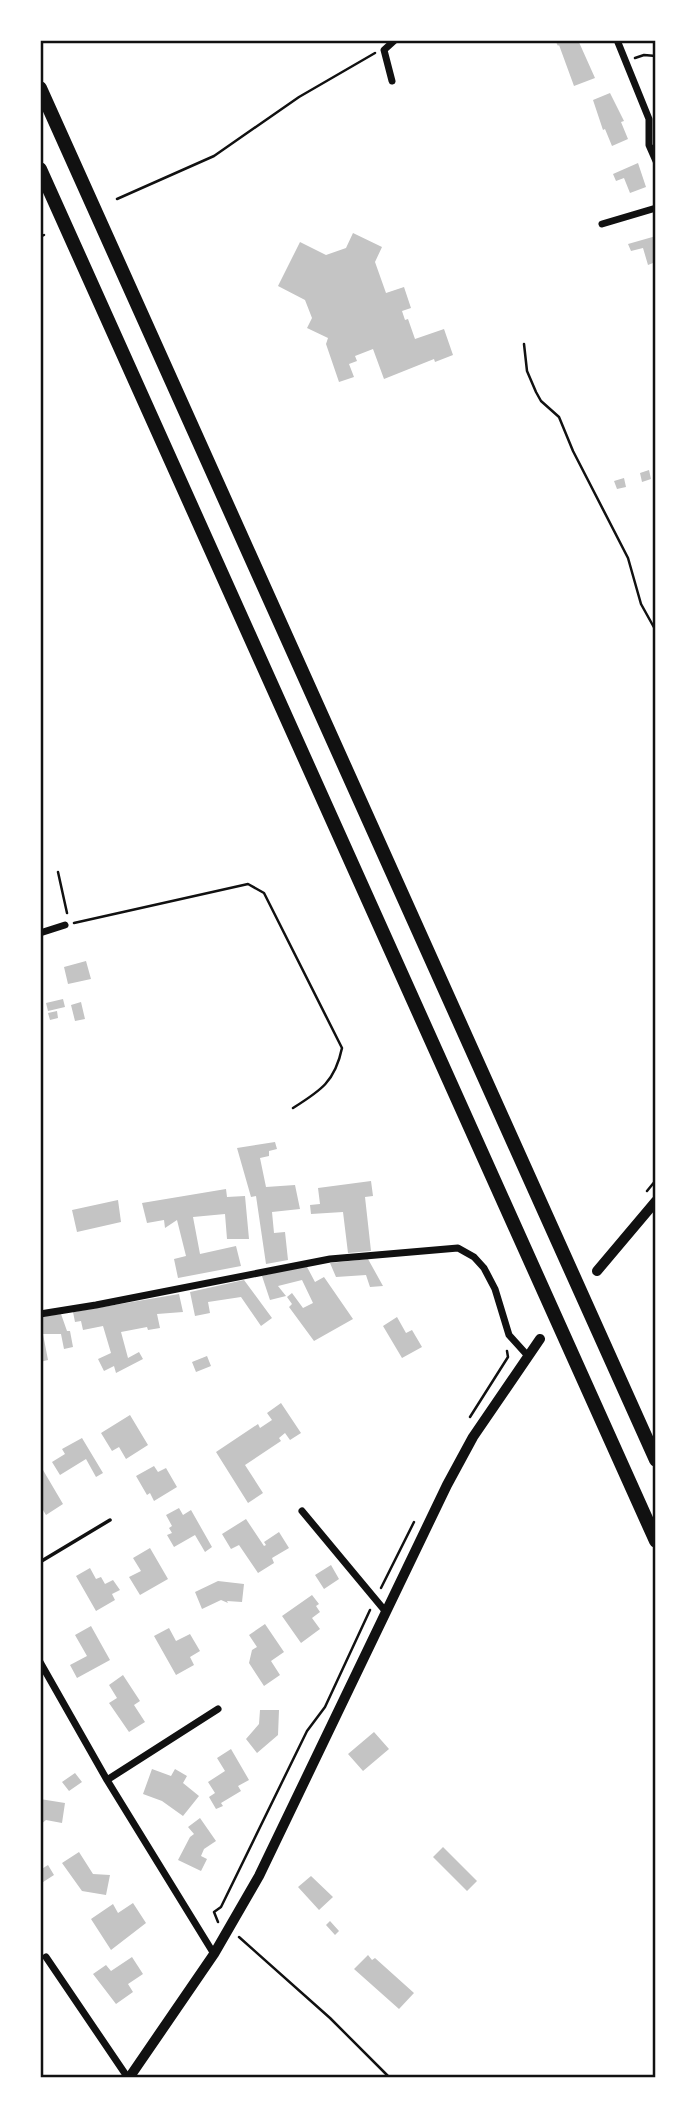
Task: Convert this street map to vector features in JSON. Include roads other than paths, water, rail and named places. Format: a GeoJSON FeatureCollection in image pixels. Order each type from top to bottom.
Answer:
{"type":"FeatureCollection","features":[{"type":"Feature","properties":{"kind":"highway"},"geometry":{"type":"LineString","coordinates":[[40,88],[656,1460]]}},
{"type":"Feature","properties":{"kind":"highway"},"geometry":{"type":"LineString","coordinates":[[40,169],[656,1541]]}},
{"type":"Feature","properties":{"kind":"street"},"geometry":{"type":"LineString","coordinates":[[392,81],[384,50],[395,40]]}},
{"type":"Feature","properties":{"kind":"street"},"geometry":{"type":"LineString","coordinates":[[617,40],[649,119],[649,145],[656,161]]}},
{"type":"Feature","properties":{"kind":"street"},"geometry":{"type":"LineString","coordinates":[[601,224],[656,208]]}},
{"type":"Feature","properties":{"kind":"street"},"geometry":{"type":"LineString","coordinates":[[40,933],[65,925]]}},
{"type":"Feature","properties":{"kind":"street"},"geometry":{"type":"LineString","coordinates":[[597,1272],[656,1201]]}},
{"type":"Feature","properties":{"kind":"street"},"geometry":{"type":"LineString","coordinates":[[40,1314],[330,1259],[458,1248],[474,1257],[484,1268],[495,1289],[509,1335],[528,1356]]}},
{"type":"Feature","properties":{"kind":"street"},"geometry":{"type":"LineString","coordinates":[[46,1957],[129,2078],[214,1954],[224,1925],[259,1876],[447,1485],[492,1406],[540,1339]]}},
{"type":"Feature","properties":{"kind":"street"},"geometry":{"type":"LineString","coordinates":[[302,1511],[386,1612]]}},
{"type":"Feature","properties":{"kind":"street"},"geometry":{"type":"LineString","coordinates":[[40,1662],[107,1780],[214,1954]]}},
{"type":"Feature","properties":{"kind":"street"},"geometry":{"type":"LineString","coordinates":[[107,1780],[218,1709]]}},
{"type":"Feature","properties":{"kind":"lane"},"geometry":{"type":"LineString","coordinates":[[40,1562],[110,1520]]}}]}
